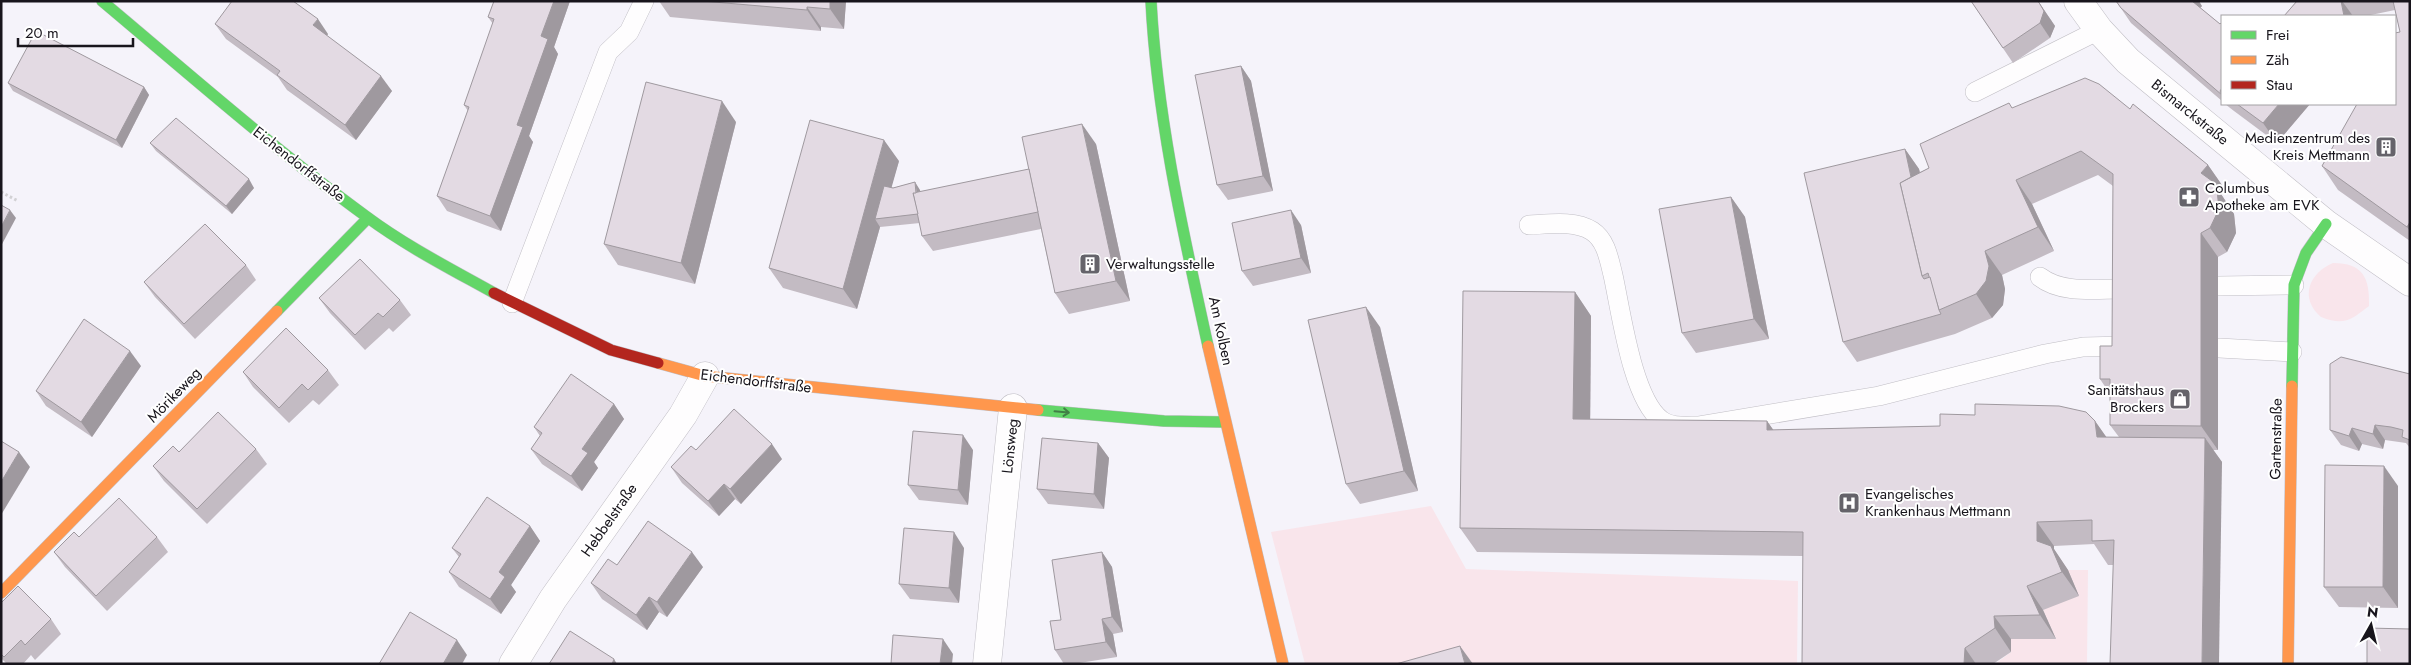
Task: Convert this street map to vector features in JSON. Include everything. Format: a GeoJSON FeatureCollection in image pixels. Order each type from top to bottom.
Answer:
{"type":"FeatureCollection","features":[{"type":"Feature","properties":{"kind":"street","name":"Eichendorffstraße"},"geometry":{"type":"LineString","coordinates":[[102,1],[271,143],[368,218],[415,248],[512,304],[611,350],[705,376],[1013,408]]}},
{"type":"Feature","properties":{"kind":"street","name":"Am Kolben"},"geometry":{"type":"LineString","coordinates":[[1151,1],[1153,48],[1168,150],[1224,422],[1283,664]]}},
{"type":"Feature","properties":{"kind":"street","name":"Bismarckstraße"},"geometry":{"type":"LineString","coordinates":[[2078,1],[2099,30],[2128,61],[2326,224],[2410,282]]}},
{"type":"Feature","properties":{"kind":"street","name":"Mörikeweg"},"geometry":{"type":"LineString","coordinates":[[1,592],[368,218]]}},
{"type":"Feature","properties":{"kind":"street","name":"Gartenstraße"},"geometry":{"type":"LineString","coordinates":[[2288,664],[2294,285],[2298,265],[2308,245],[2326,224]]}},
{"type":"Feature","properties":{"kind":"street","name":"Hebbelstraße"},"geometry":{"type":"LineString","coordinates":[[513,664],[553,599],[683,414],[705,376]]}},
{"type":"Feature","properties":{"kind":"street","name":"Lönsweg"},"geometry":{"type":"LineString","coordinates":[[987,664],[1013,408],[1164,420],[1224,422]]}},
{"type":"Feature","properties":{"kind":"lane"},"geometry":{"type":"LineString","coordinates":[[512,304],[608,52],[629,32],[644,1]]}},
{"type":"Feature","properties":{"kind":"lane"},"geometry":{"type":"LineString","coordinates":[[1975,92],[2099,30]]}},
{"type":"Feature","properties":{"kind":"lane"},"geometry":{"type":"LineString","coordinates":[[1529,225],[1577,225],[1599,236],[1610,261],[1642,396],[1660,420],[1674,426],[1698,426],[1879,396],[2045,354],[2083,347],[2129,346]]}},
{"type":"Feature","properties":{"kind":"lane"},"geometry":{"type":"LineString","coordinates":[[2040,277],[2051,286],[2062,288],[2128,288]]}},
{"type":"Feature","properties":{"kind":"lane"},"geometry":{"type":"LineString","coordinates":[[2218,286],[2294,285]]}},
{"type":"Feature","properties":{"kind":"lane"},"geometry":{"type":"LineString","coordinates":[[2219,348],[2292,352]]}},
{"type":"Feature","properties":{"kind":"path"},"geometry":{"type":"LineString","coordinates":[[1,192],[18,201]]}},
{"type":"Feature","properties":{"kind":"shaded area"},"geometry":{"type":"Polygon","coordinates":[[[2333,263],[2358,269],[2363,274],[2368,287],[2369,306],[2352,318],[2342,321],[2321,317],[2314,310],[2310,302],[2309,294],[2313,279],[2325,267],[2333,263]]]}},
{"type":"Feature","properties":{"kind":"shaded area"},"geometry":{"type":"Polygon","coordinates":[[[1431,506],[1466,569],[1798,581],[1797,664],[1305,664],[1271,532],[1431,506]]]}},
{"type":"Feature","properties":{"kind":"shaded area"},"geometry":{"type":"Polygon","coordinates":[[[2068,570],[2088,570],[2087,664],[1995,664],[2011,652],[2011,639],[2056,639],[2043,610],[2068,570]]]}},
{"type":"Feature","properties":{"kind":"building"},"geometry":{"type":"Polygon","coordinates":[[[232,1],[293,1],[318,19],[313,25],[381,76],[345,125],[277,75],[280,71],[215,24],[232,1]]]}},
{"type":"Feature","properties":{"kind":"building"},"geometry":{"type":"Polygon","coordinates":[[[494,1],[554,1],[541,36],[548,39],[517,125],[523,127],[490,216],[437,196],[469,107],[464,105],[494,19],[488,17],[494,1]]]}},
{"type":"Feature","properties":{"kind":"building"},"geometry":{"type":"Polygon","coordinates":[[[702,1],[830,1],[830,9],[807,7],[807,10],[702,1]]]}},
{"type":"Feature","properties":{"kind":"building"},"geometry":{"type":"Polygon","coordinates":[[[1971,1],[2038,1],[2044,11],[2040,23],[2003,48],[1971,1]]]}},
{"type":"Feature","properties":{"kind":"building"},"geometry":{"type":"Polygon","coordinates":[[[2116,1],[2192,1],[2221,23],[2221,94],[2121,8],[2116,1]]]}},
{"type":"Feature","properties":{"kind":"building"},"geometry":{"type":"Polygon","coordinates":[[[2297,1],[2341,1],[2344,15],[2285,15],[2297,1]]]}},
{"type":"Feature","properties":{"kind":"building","name":"Medienzentrum des Kreis Mettmann"},"geometry":{"type":"Polygon","coordinates":[[[2393,1],[2410,1],[2410,222],[2407,227],[2322,166],[2356,105],[2396,105],[2396,33],[2400,32],[2393,1]]]}},
{"type":"Feature","properties":{"kind":"building"},"geometry":{"type":"Polygon","coordinates":[[[36,31],[144,87],[116,140],[8,83],[36,31]]]}},
{"type":"Feature","properties":{"kind":"building"},"geometry":{"type":"Polygon","coordinates":[[[1241,66],[1263,176],[1217,185],[1195,75],[1241,66]]]}},
{"type":"Feature","properties":{"kind":"building"},"geometry":{"type":"Polygon","coordinates":[[[2085,78],[2099,84],[2130,109],[2133,104],[2208,165],[2201,173],[2212,181],[2217,190],[2219,209],[2210,228],[2201,233],[2201,426],[2110,425],[2110,379],[2100,379],[2100,346],[2112,346],[2113,174],[2081,151],[2016,180],[2038,227],[1985,251],[1989,266],[1986,281],[1976,294],[1939,310],[1928,273],[1922,276],[1900,183],[1929,168],[1920,144],[2009,103],[2012,108],[2085,78]]]}},
{"type":"Feature","properties":{"kind":"building"},"geometry":{"type":"Polygon","coordinates":[[[646,82],[722,101],[681,263],[604,244],[646,82]]]}},
{"type":"Feature","properties":{"kind":"building"},"geometry":{"type":"Polygon","coordinates":[[[2238,105],[2278,105],[2263,123],[2238,105]]]}},
{"type":"Feature","properties":{"kind":"building"},"geometry":{"type":"Polygon","coordinates":[[[176,118],[249,179],[226,206],[150,143],[176,118]]]}},
{"type":"Feature","properties":{"kind":"building"},"geometry":{"type":"Polygon","coordinates":[[[810,120],[884,140],[843,289],[769,268],[810,120]]]}},
{"type":"Feature","properties":{"kind":"building","name":"Verwaltungsstelle"},"geometry":{"type":"Polygon","coordinates":[[[1082,124],[1116,281],[1055,293],[1022,137],[1082,124]]]}},
{"type":"Feature","properties":{"kind":"building"},"geometry":{"type":"Polygon","coordinates":[[[1905,149],[1911,177],[1900,183],[1922,276],[1924,279],[1930,277],[1941,314],[1843,342],[1804,173],[1905,149]]]}},
{"type":"Feature","properties":{"kind":"building"},"geometry":{"type":"Polygon","coordinates":[[[1029,169],[1038,212],[922,236],[913,193],[1029,169]]]}},
{"type":"Feature","properties":{"kind":"building"},"geometry":{"type":"Polygon","coordinates":[[[915,182],[916,193],[913,193],[918,214],[875,219],[884,186],[893,188],[915,182]]]}},
{"type":"Feature","properties":{"kind":"building"},"geometry":{"type":"Polygon","coordinates":[[[1731,197],[1754,319],[1682,333],[1659,209],[1731,197]]]}},
{"type":"Feature","properties":{"kind":"building"},"geometry":{"type":"Polygon","coordinates":[[[1,205],[10,210],[1,227],[1,205]]]}},
{"type":"Feature","properties":{"kind":"building"},"geometry":{"type":"Polygon","coordinates":[[[1291,210],[1301,258],[1242,271],[1232,223],[1291,210]]]}},
{"type":"Feature","properties":{"kind":"building"},"geometry":{"type":"Polygon","coordinates":[[[205,224],[246,265],[184,324],[144,282],[205,224]]]}},
{"type":"Feature","properties":{"kind":"building"},"geometry":{"type":"Polygon","coordinates":[[[360,259],[400,300],[383,317],[378,313],[355,335],[319,298],[360,259]]]}},
{"type":"Feature","properties":{"kind":"building","name":"Evangelisches Krankenhaus Mettmann"},"geometry":{"type":"Polygon","coordinates":[[[1463,291],[1575,292],[1573,419],[1767,421],[1767,430],[1940,426],[1940,414],[1975,415],[1975,404],[2059,406],[2086,412],[2095,421],[2097,437],[2205,438],[2202,664],[2110,664],[2114,540],[2092,541],[2092,520],[2037,522],[2037,541],[2051,546],[2062,572],[2027,586],[2040,615],[1994,616],[1995,628],[1965,648],[1964,664],[1802,664],[1803,532],[1460,528],[1463,291]]]}},
{"type":"Feature","properties":{"kind":"building"},"geometry":{"type":"Polygon","coordinates":[[[1366,307],[1404,471],[1346,484],[1308,320],[1366,307]]]}},
{"type":"Feature","properties":{"kind":"building"},"geometry":{"type":"Polygon","coordinates":[[[84,319],[130,351],[81,422],[36,391],[84,319]]]}},
{"type":"Feature","properties":{"kind":"building"},"geometry":{"type":"Polygon","coordinates":[[[286,328],[328,370],[308,390],[302,384],[279,408],[243,372],[286,328]]]}},
{"type":"Feature","properties":{"kind":"building"},"geometry":{"type":"Polygon","coordinates":[[[2341,357],[2410,374],[2410,440],[2402,437],[2403,430],[2375,425],[2373,434],[2352,428],[2349,436],[2330,430],[2330,364],[2341,357]]]}},
{"type":"Feature","properties":{"kind":"building"},"geometry":{"type":"Polygon","coordinates":[[[571,374],[614,404],[582,449],[588,453],[571,476],[531,449],[542,433],[534,427],[571,374]]]}},
{"type":"Feature","properties":{"kind":"building"},"geometry":{"type":"Polygon","coordinates":[[[734,409],[772,444],[730,489],[724,484],[708,501],[671,467],[691,446],[696,450],[734,409]]]}},
{"type":"Feature","properties":{"kind":"building"},"geometry":{"type":"Polygon","coordinates":[[[218,412],[256,449],[197,509],[153,466],[173,446],[179,452],[218,412]]]}},
{"type":"Feature","properties":{"kind":"building"},"geometry":{"type":"Polygon","coordinates":[[[913,431],[963,435],[958,490],[908,485],[913,431]]]}},
{"type":"Feature","properties":{"kind":"building"},"geometry":{"type":"Polygon","coordinates":[[[1042,438],[1098,443],[1094,494],[1037,489],[1042,438]]]}},
{"type":"Feature","properties":{"kind":"building"},"geometry":{"type":"Polygon","coordinates":[[[1,441],[19,452],[1,482],[1,441]]]}},
{"type":"Feature","properties":{"kind":"building"},"geometry":{"type":"Polygon","coordinates":[[[2325,465],[2384,466],[2383,587],[2324,587],[2325,465]]]}},
{"type":"Feature","properties":{"kind":"building"},"geometry":{"type":"Polygon","coordinates":[[[487,497],[530,526],[499,572],[505,577],[490,599],[449,572],[461,554],[452,548],[487,497]]]}},
{"type":"Feature","properties":{"kind":"building"},"geometry":{"type":"Polygon","coordinates":[[[119,498],[157,537],[96,596],[54,552],[74,532],[79,537],[119,498]]]}},
{"type":"Feature","properties":{"kind":"building"},"geometry":{"type":"Polygon","coordinates":[[[648,521],[692,552],[657,602],[649,597],[636,615],[591,583],[608,559],[617,565],[648,521]]]}},
{"type":"Feature","properties":{"kind":"building"},"geometry":{"type":"Polygon","coordinates":[[[904,528],[954,532],[949,588],[899,584],[904,528]]]}},
{"type":"Feature","properties":{"kind":"building"},"geometry":{"type":"Polygon","coordinates":[[[1102,552],[1112,617],[1102,619],[1106,642],[1055,650],[1050,621],[1061,620],[1052,560],[1102,552]]]}},
{"type":"Feature","properties":{"kind":"building"},"geometry":{"type":"Polygon","coordinates":[[[18,586],[51,619],[25,645],[21,640],[4,657],[1,654],[1,603],[18,586]]]}},
{"type":"Feature","properties":{"kind":"building"},"geometry":{"type":"Polygon","coordinates":[[[410,612],[457,640],[443,664],[379,664],[410,612]]]}},
{"type":"Feature","properties":{"kind":"building"},"geometry":{"type":"Polygon","coordinates":[[[2367,628],[2410,629],[2410,664],[2357,664],[2367,663],[2367,628]]]}},
{"type":"Feature","properties":{"kind":"building"},"geometry":{"type":"Polygon","coordinates":[[[570,631],[614,659],[612,664],[549,664],[570,631]]]}},
{"type":"Feature","properties":{"kind":"building"},"geometry":{"type":"Polygon","coordinates":[[[893,635],[943,639],[940,664],[891,664],[893,635]]]}},
{"type":"Feature","properties":{"kind":"building"},"geometry":{"type":"Polygon","coordinates":[[[1460,646],[1465,664],[1396,664],[1460,646]]]}},
{"type":"Feature","properties":{"kind":"traffic: fast"},"geometry":{"type":"LineString","coordinates":[[102,1],[266,138],[367,217],[413,247],[494,293]]}},
{"type":"Feature","properties":{"kind":"traffic: fast"},"geometry":{"type":"LineString","coordinates":[[1151,1],[1159,88],[1172,175],[1208,346]]}},
{"type":"Feature","properties":{"kind":"traffic: fast"},"geometry":{"type":"LineString","coordinates":[[277,311],[368,218]]}},
{"type":"Feature","properties":{"kind":"traffic: fast"},"geometry":{"type":"LineString","coordinates":[[2292,386],[2294,285],[2306,253],[2326,224]]}},
{"type":"Feature","properties":{"kind":"traffic: fast"},"geometry":{"type":"LineString","coordinates":[[1038,410],[1164,421],[1224,422]]}},
{"type":"Feature","properties":{"kind":"traffic: slow"},"geometry":{"type":"LineString","coordinates":[[1,593],[277,311]]}},
{"type":"Feature","properties":{"kind":"traffic: slow"},"geometry":{"type":"LineString","coordinates":[[1208,346],[1283,664]]}},
{"type":"Feature","properties":{"kind":"traffic: slow"},"geometry":{"type":"LineString","coordinates":[[658,363],[705,376],[1038,410]]}},
{"type":"Feature","properties":{"kind":"traffic: slow"},"geometry":{"type":"LineString","coordinates":[[2288,664],[2292,386]]}},
{"type":"Feature","properties":{"kind":"traffic: jam"},"geometry":{"type":"LineString","coordinates":[[494,293],[611,350],[658,363]]}},
{"type":"Feature","properties":{"kind":"place","name":"Medienzentrum des Kreis Mettmann"},"geometry":{"type":"Point","coordinates":[2386,147]}},
{"type":"Feature","properties":{"kind":"place","name":"Columbus Apotheke am EVK"},"geometry":{"type":"Point","coordinates":[2189,197]}},
{"type":"Feature","properties":{"kind":"place","name":"Verwaltungsstelle"},"geometry":{"type":"Point","coordinates":[1090,264]}},
{"type":"Feature","properties":{"kind":"place","name":"Sanitätshaus Brockers"},"geometry":{"type":"Point","coordinates":[2180,399]}},
{"type":"Feature","properties":{"kind":"place","name":"Evangelisches Krankenhaus Mettmann"},"geometry":{"type":"Point","coordinates":[1849,503]}}]}
